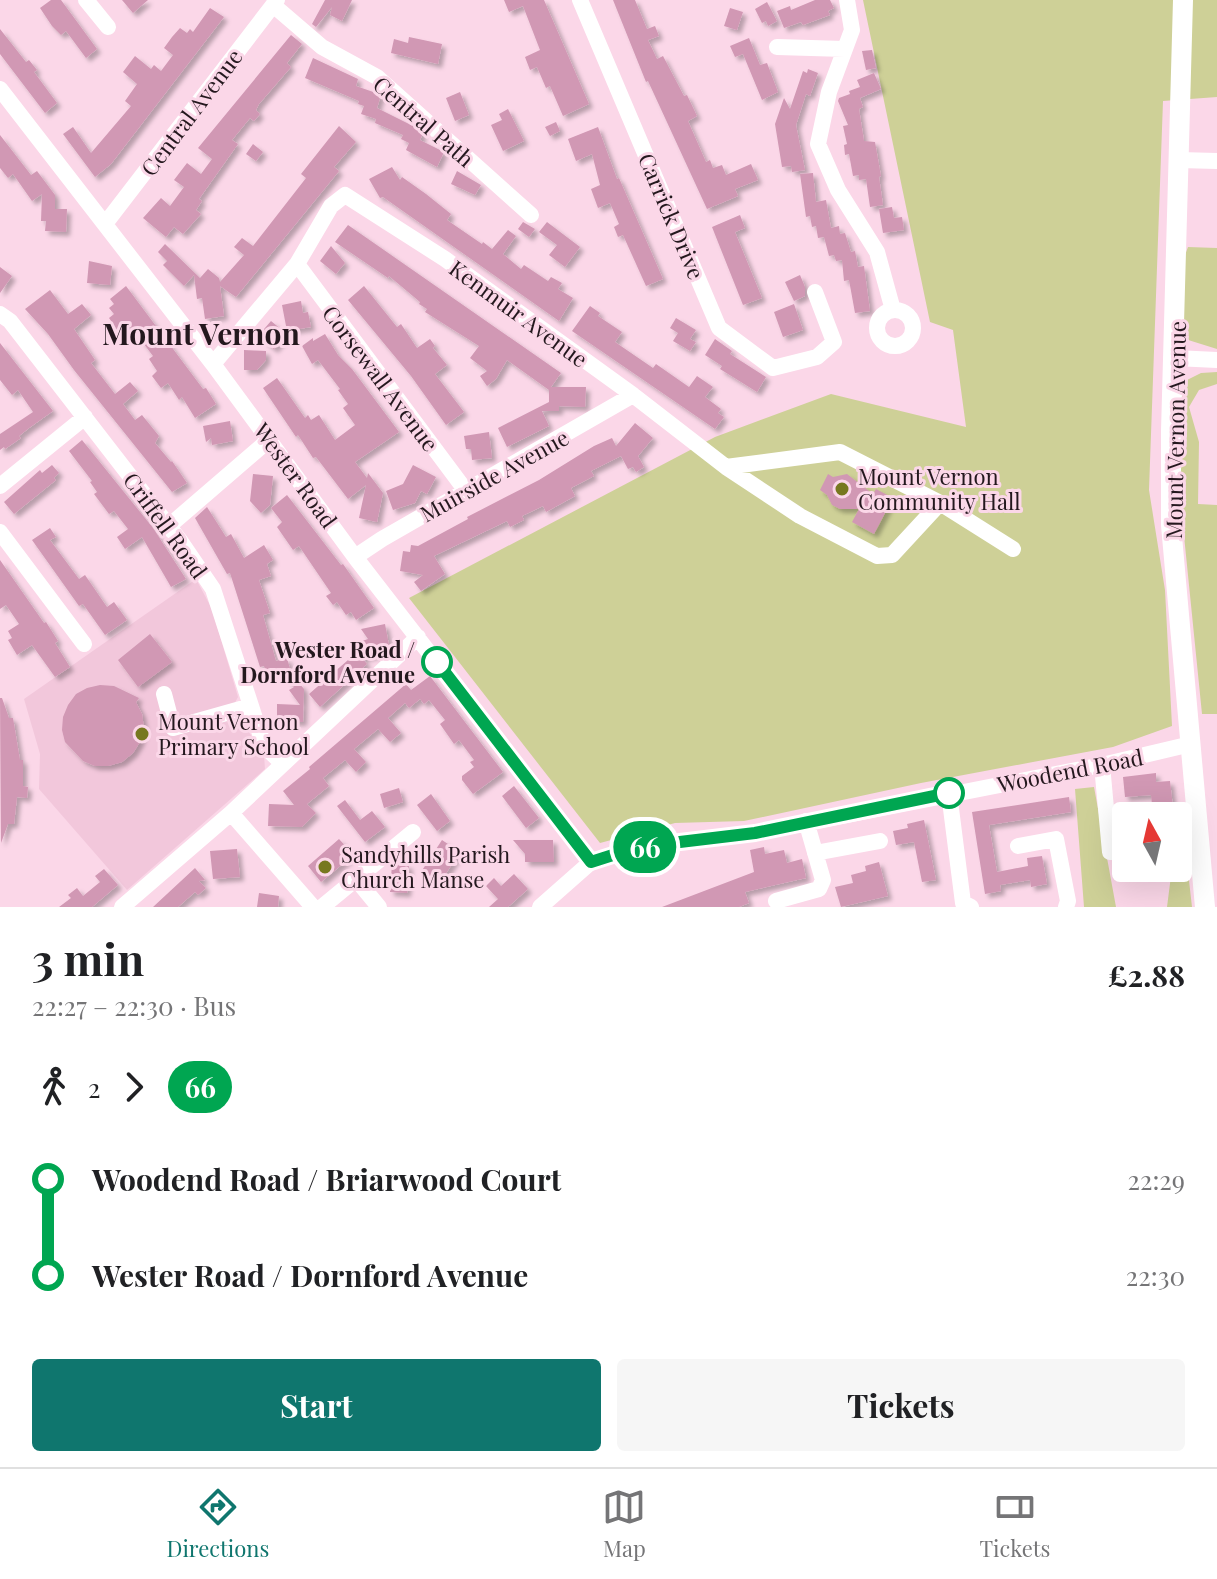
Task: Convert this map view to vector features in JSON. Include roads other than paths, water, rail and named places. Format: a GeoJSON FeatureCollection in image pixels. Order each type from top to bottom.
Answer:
{"type":"FeatureCollection","features":[{"type":"Feature","properties":{"kind":"main road","name":"Mount Vernon Avenue"},"geometry":{"type":"LineString","coordinates":[[1183,0],[1171,525],[1205,907]]}},
{"type":"Feature","properties":{"kind":"street"},"geometry":{"type":"LineString","coordinates":[[86,0],[108,27]]}},
{"type":"Feature","properties":{"kind":"street","name":"Carrick Drive"},"geometry":{"type":"LineString","coordinates":[[580,0],[719,328],[773,368],[817,357],[834,342],[815,292]]}},
{"type":"Feature","properties":{"kind":"street"},"geometry":{"type":"LineString","coordinates":[[847,0],[852,30],[829,92],[818,144],[838,190],[877,252],[893,310]]}},
{"type":"Feature","properties":{"kind":"street","name":"Central Path"},"geometry":{"type":"LineString","coordinates":[[275,2],[322,47],[377,77],[531,215]]}},
{"type":"Feature","properties":{"kind":"street","name":"Central Avenue"},"geometry":{"type":"LineString","coordinates":[[105,224],[275,2]]}},
{"type":"Feature","properties":{"kind":"street"},"geometry":{"type":"LineString","coordinates":[[777,47],[845,49]]}},
{"type":"Feature","properties":{"kind":"street"},"geometry":{"type":"LineString","coordinates":[[799,66],[804,49]]}},
{"type":"Feature","properties":{"kind":"street","name":"Wester Road"},"geometry":{"type":"LineString","coordinates":[[0,89],[591,862]]}},
{"type":"Feature","properties":{"kind":"street"},"geometry":{"type":"LineString","coordinates":[[1179,160],[1217,161]]}},
{"type":"Feature","properties":{"kind":"street","name":"Kenmuir Avenue"},"geometry":{"type":"LineString","coordinates":[[297,264],[331,206],[345,195],[445,259],[633,395],[726,467],[800,516],[877,556],[892,555],[940,503]]}},
{"type":"Feature","properties":{"kind":"street"},"geometry":{"type":"LineString","coordinates":[[213,364],[297,264]]}},
{"type":"Feature","properties":{"kind":"street","name":"Corsewall Avenue"},"geometry":{"type":"LineString","coordinates":[[297,264],[466,491]]}},
{"type":"Feature","properties":{"kind":"street","name":"Criffell Road"},"geometry":{"type":"LineString","coordinates":[[1,317],[10,321],[85,417],[213,589],[264,746],[282,763]]}},
{"type":"Feature","properties":{"kind":"street"},"geometry":{"type":"LineString","coordinates":[[1175,358],[1217,360]]}},
{"type":"Feature","properties":{"kind":"street","name":"Muirside Avenue"},"geometry":{"type":"LineString","coordinates":[[355,557],[633,395]]}},
{"type":"Feature","properties":{"kind":"street"},"geometry":{"type":"LineString","coordinates":[[0,486],[85,417]]}},
{"type":"Feature","properties":{"kind":"street"},"geometry":{"type":"LineString","coordinates":[[169,526],[270,439]]}},
{"type":"Feature","properties":{"kind":"street"},"geometry":{"type":"LineString","coordinates":[[726,467],[840,452],[940,503],[1013,549]]}},
{"type":"Feature","properties":{"kind":"street"},"geometry":{"type":"LineString","coordinates":[[0,532],[84,644]]}},
{"type":"Feature","properties":{"kind":"street"},"geometry":{"type":"LineString","coordinates":[[122,907],[231,813],[418,637]]}},
{"type":"Feature","properties":{"kind":"street"},"geometry":{"type":"LineString","coordinates":[[164,694],[170,736],[251,706]]}},
{"type":"Feature","properties":{"kind":"street","name":"Woodend Road"},"geometry":{"type":"LineString","coordinates":[[540,907],[591,862],[638,847],[755,833],[1102,765],[1191,744]]}},
{"type":"Feature","properties":{"kind":"street"},"geometry":{"type":"LineString","coordinates":[[1102,765],[1112,852]]}},
{"type":"Feature","properties":{"kind":"street"},"geometry":{"type":"LineString","coordinates":[[949,793],[963,903],[971,907]]}},
{"type":"Feature","properties":{"kind":"street"},"geometry":{"type":"LineString","coordinates":[[231,813],[313,907]]}},
{"type":"Feature","properties":{"kind":"street"},"geometry":{"type":"LineString","coordinates":[[776,901],[819,889],[823,880],[806,821]]}},
{"type":"Feature","properties":{"kind":"street"},"geometry":{"type":"LineString","coordinates":[[322,907],[413,832]]}},
{"type":"Feature","properties":{"kind":"street"},"geometry":{"type":"LineString","coordinates":[[1018,846],[1056,839],[1068,901],[1066,907]]}},
{"type":"Feature","properties":{"kind":"street"},"geometry":{"type":"LineString","coordinates":[[815,853],[880,841]]}},
{"type":"Feature","properties":{"kind":"street"},"geometry":{"type":"LineString","coordinates":[[356,879],[379,907]]}},
{"type":"Feature","properties":{"kind":"place","name":"Mount Vernon Community Hall"},"geometry":{"type":"Point","coordinates":[842,489]}},
{"type":"Feature","properties":{"kind":"place","name":"Wester Road / Dornford Avenue"},"geometry":{"type":"Point","coordinates":[437,662]}},
{"type":"Feature","properties":{"kind":"place","name":"Mount Vernon Primary School"},"geometry":{"type":"Point","coordinates":[142,734]}},
{"type":"Feature","properties":{"kind":"place","name":"Sandyhills Parish Church Manse"},"geometry":{"type":"Point","coordinates":[325,867]}},
{"type":"Feature","properties":{"kind":"district","name":"Mount Vernon"},"geometry":{"type":"Point","coordinates":[201,333]}}]}
